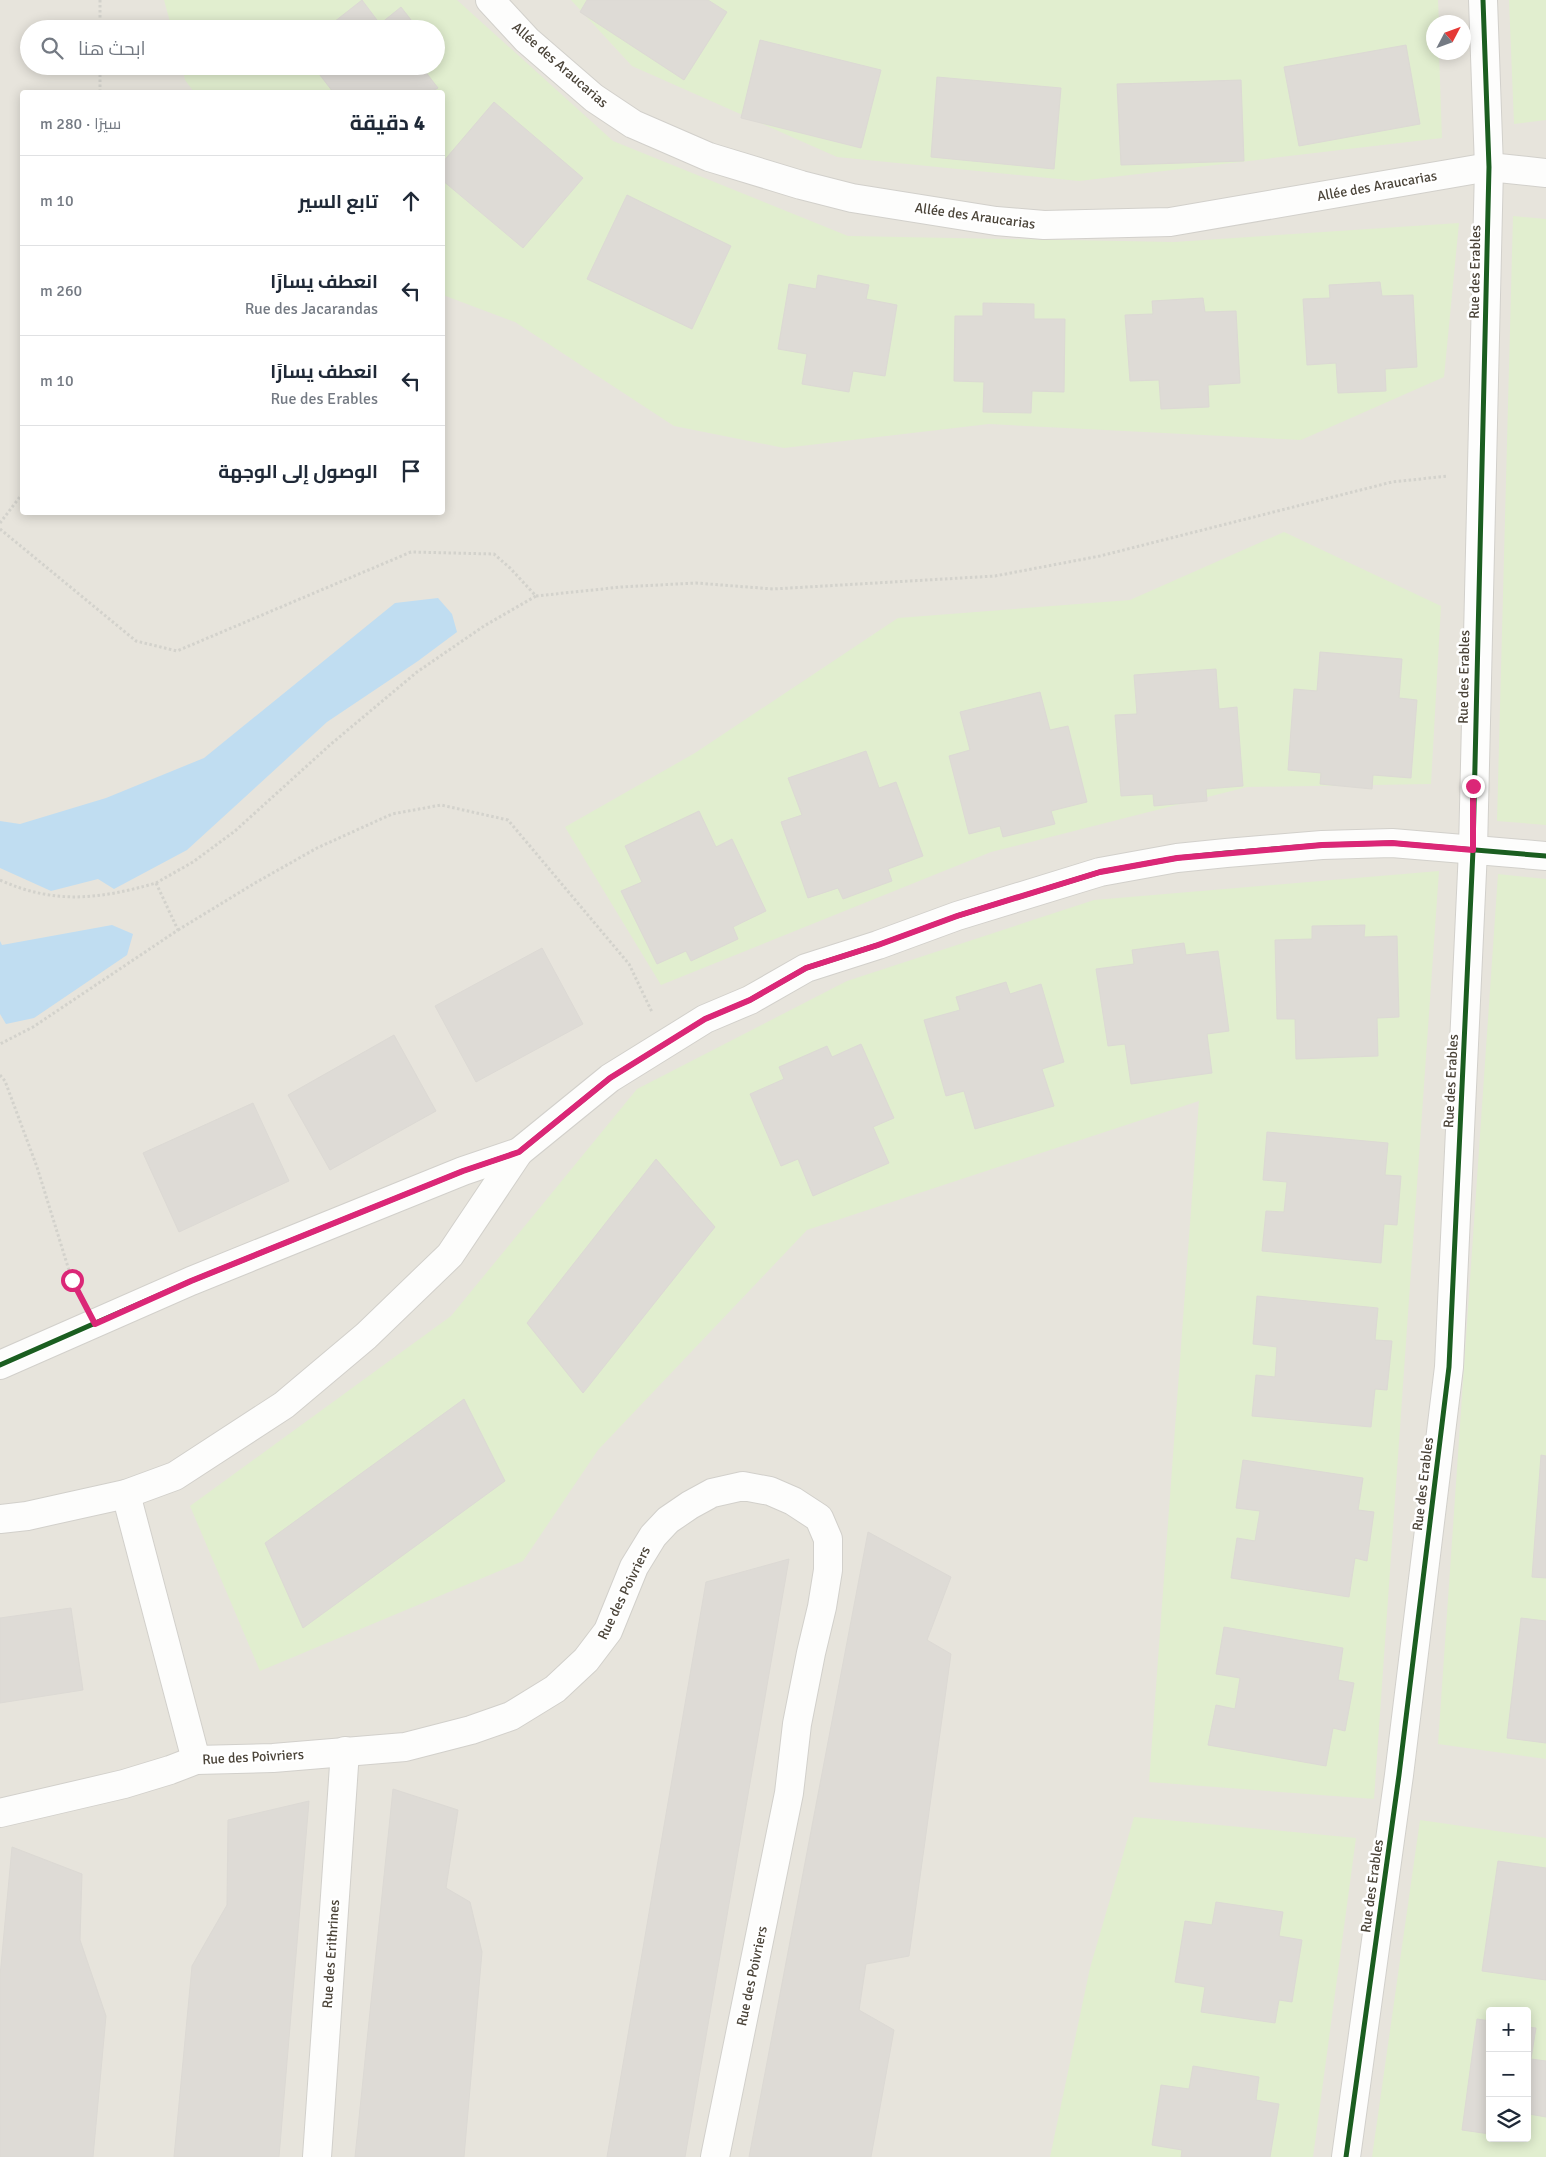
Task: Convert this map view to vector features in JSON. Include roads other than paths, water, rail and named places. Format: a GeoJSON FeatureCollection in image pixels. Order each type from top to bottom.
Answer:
{"type":"FeatureCollection","features":[{"type":"Feature","properties":{"kind":"street","name":"Allée des Araucarias"},"geometry":{"type":"LineString","coordinates":[[490,0],[527,40],[594,98],[633,124],[709,157],[801,185],[861,199],[996,221],[1044,225],[1170,222],[1488,167],[1546,173]]}},
{"type":"Feature","properties":{"kind":"street","name":"Rue des Erables"},"geometry":{"type":"LineString","coordinates":[[1346,2157],[1397,1784],[1449,1367],[1473,850],[1488,167],[1483,0]]}},
{"type":"Feature","properties":{"kind":"street"},"geometry":{"type":"LineString","coordinates":[[0,1519],[27,1516],[126,1494],[175,1476],[284,1405],[366,1336],[450,1256],[519,1152],[610,1078],[705,1019],[750,1000],[806,968],[878,945],[957,916],[1100,872],[1177,858],[1322,845],[1392,843],[1546,856]]}},
{"type":"Feature","properties":{"kind":"street"},"geometry":{"type":"LineString","coordinates":[[0,1365],[191,1281],[463,1171],[519,1152]]}},
{"type":"Feature","properties":{"kind":"street","name":"Rue des Poivriers"},"geometry":{"type":"LineString","coordinates":[[0,1813],[124,1784],[196,1760],[273,1758],[405,1747],[471,1730],[511,1716],[556,1689],[586,1660],[608,1631],[634,1567],[653,1536],[683,1510],[712,1494],[742,1486],[770,1491],[793,1501],[819,1518],[828,1538],[828,1570],[797,1724],[789,1793],[715,2157]]}},
{"type":"Feature","properties":{"kind":"street"},"geometry":{"type":"LineString","coordinates":[[126,1494],[196,1760]]}},
{"type":"Feature","properties":{"kind":"street","name":"Rue des Erithrines"},"geometry":{"type":"LineString","coordinates":[[317,2157],[345,1751]]}},
{"type":"Feature","properties":{"kind":"water"},"geometry":{"type":"Polygon","coordinates":[[[438,598],[452,614],[457,632],[418,661],[327,722],[187,850],[114,889],[98,879],[51,891],[0,868],[0,821],[20,824],[106,798],[204,758],[395,603],[438,598]]]}},
{"type":"Feature","properties":{"kind":"water"},"geometry":{"type":"Polygon","coordinates":[[[112,925],[133,934],[127,955],[34,1018],[6,1024],[0,1014],[0,941],[2,945],[112,925]]]}}]}
